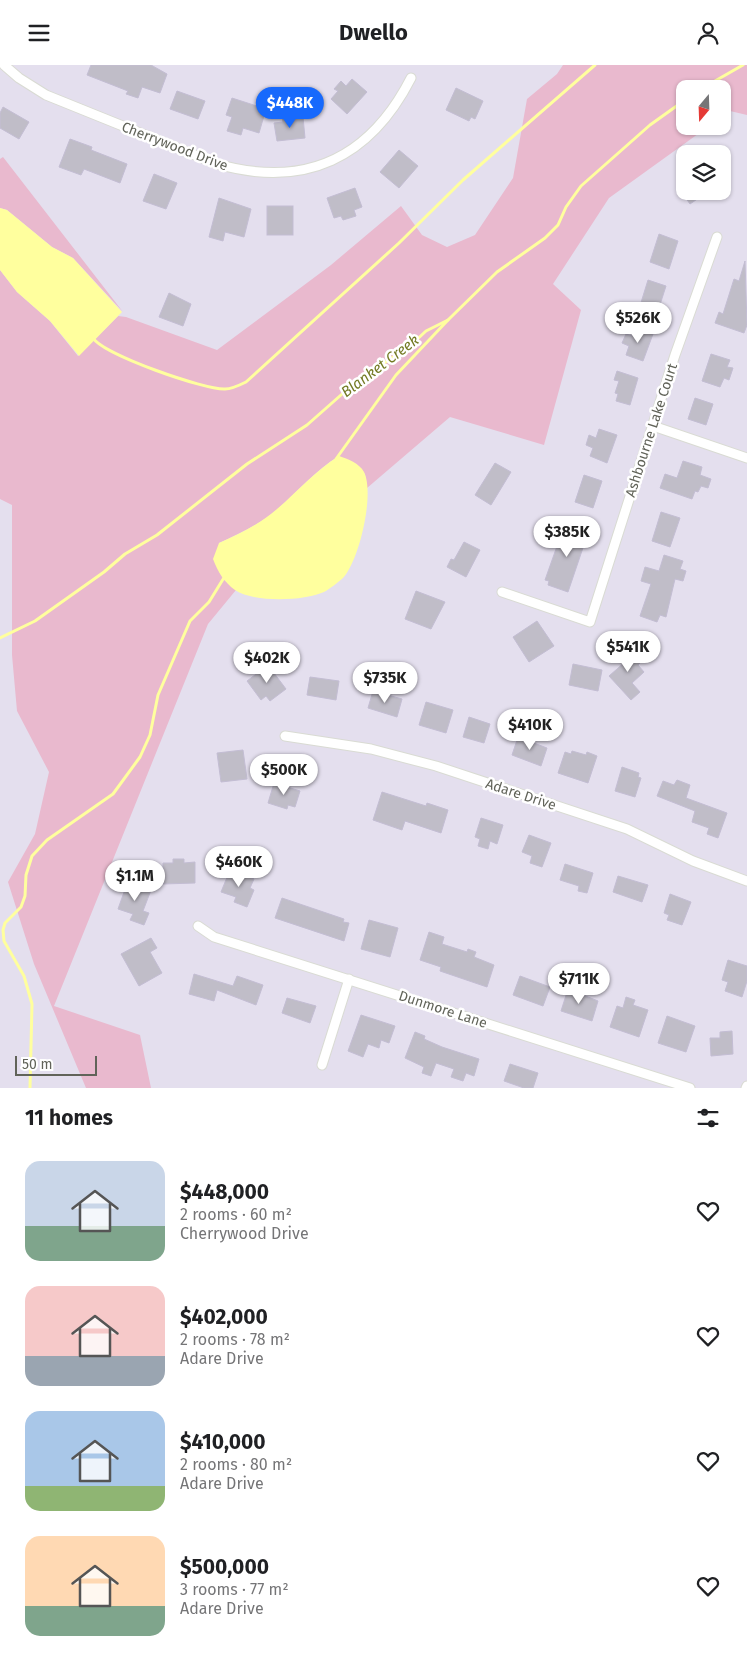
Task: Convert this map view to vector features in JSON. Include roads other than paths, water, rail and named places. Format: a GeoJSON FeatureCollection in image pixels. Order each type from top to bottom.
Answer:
{"type":"FeatureCollection","features":[{"type":"Feature","properties":{"kind":"street","name":"Cherrywood Drive"},"geometry":{"type":"LineString","coordinates":[[4,65],[19,78],[46,95],[217,164],[242,171],[264,174],[301,171],[343,155],[376,130],[412,78]]}},
{"type":"Feature","properties":{"kind":"street","name":"Ashbourne Lake Court"},"geometry":{"type":"LineString","coordinates":[[502,592],[590,621],[675,355],[718,237]]}},
{"type":"Feature","properties":{"kind":"street"},"geometry":{"type":"LineString","coordinates":[[653,426],[747,458]]}},
{"type":"Feature","properties":{"kind":"street","name":"Adare Drive"},"geometry":{"type":"LineString","coordinates":[[285,736],[371,749],[436,766],[627,829],[693,861],[747,881]]}},
{"type":"Feature","properties":{"kind":"street","name":"Dunmore Lane"},"geometry":{"type":"LineString","coordinates":[[198,926],[214,937],[690,1088]]}},
{"type":"Feature","properties":{"kind":"street"},"geometry":{"type":"LineString","coordinates":[[322,1065],[349,979]]}},
{"type":"Feature","properties":{"kind":"waterway"},"geometry":{"type":"LineString","coordinates":[[93,338],[101,345],[134,362],[197,384],[225,389],[233,388],[246,382],[399,243],[463,180],[595,65]]}},
{"type":"Feature","properties":{"kind":"waterway","name":"Blanket Creek"},"geometry":{"type":"LineString","coordinates":[[717,80],[743,65]]}},
{"type":"Feature","properties":{"kind":"waterway","name":"Blanket Creek"},"geometry":{"type":"LineString","coordinates":[[0,638],[35,621],[104,572],[125,554],[157,535],[247,464],[307,425],[358,380],[410,346],[426,331],[448,320],[497,272],[545,238],[558,225],[566,207],[581,186],[650,125],[676,106]]}},
{"type":"Feature","properties":{"kind":"waterway"},"geometry":{"type":"LineString","coordinates":[[336,459],[396,375],[448,320]]}},
{"type":"Feature","properties":{"kind":"waterway"},"geometry":{"type":"LineString","coordinates":[[30,1088],[32,1004],[24,976],[4,941],[3,930],[5,923],[21,907],[25,896],[26,875],[32,856],[47,840],[113,794],[140,757],[150,735],[158,695],[190,621],[209,602],[225,576]]}}]}
